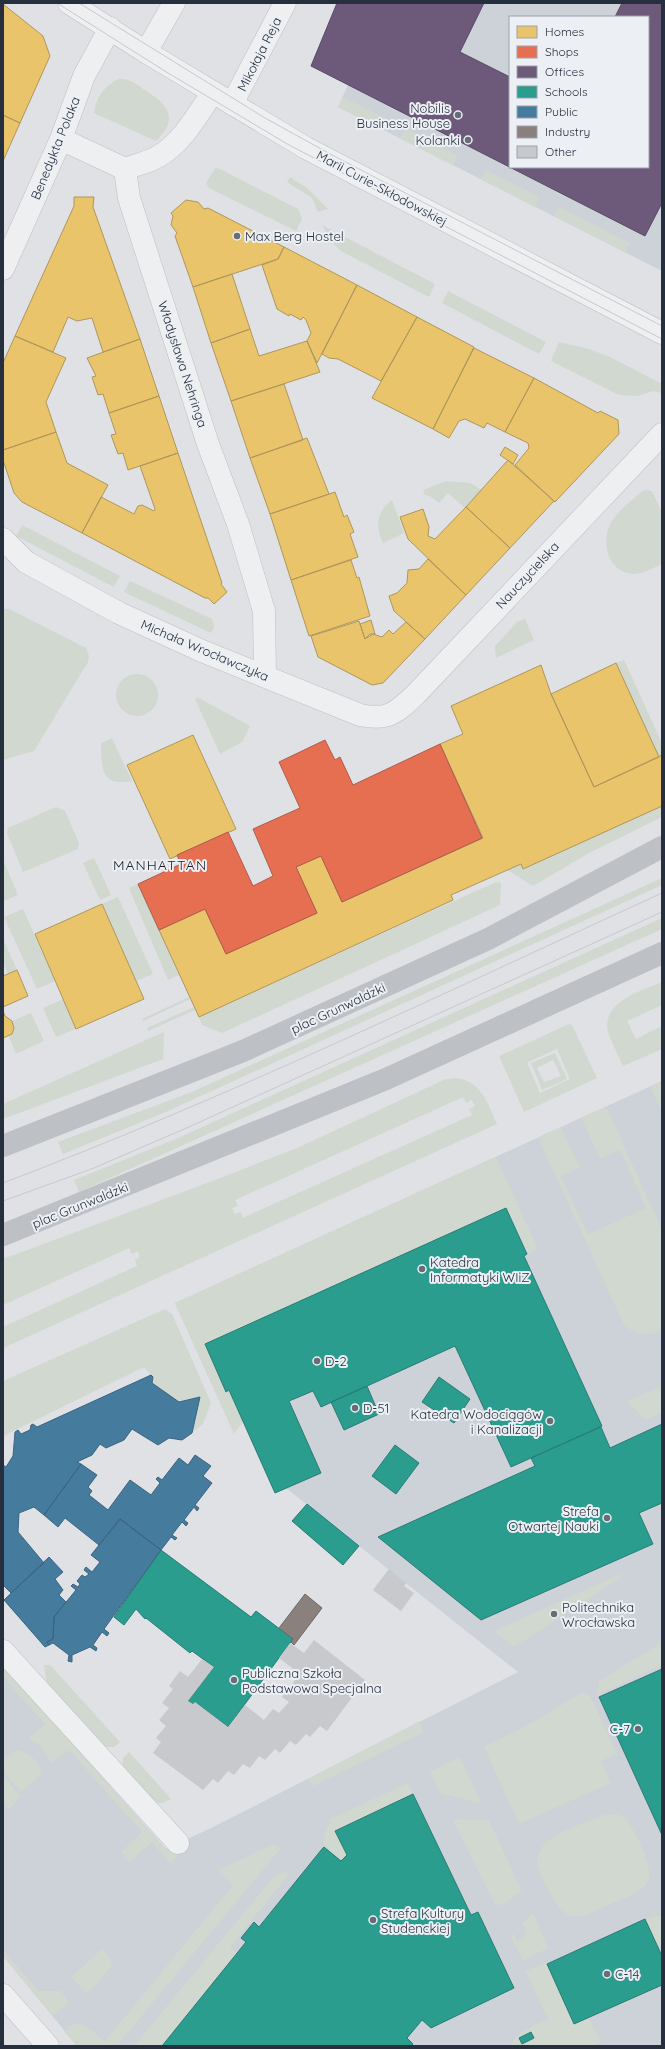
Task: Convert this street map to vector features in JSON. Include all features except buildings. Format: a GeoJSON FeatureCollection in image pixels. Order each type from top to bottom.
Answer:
{"type":"FeatureCollection","features":[{"type":"Feature","properties":{"kind":"main road","name":"plac Grunwaldzki"},"geometry":{"type":"LineString","coordinates":[[3,1146],[161,1085],[250,1048],[488,939],[662,847]]}},
{"type":"Feature","properties":{"kind":"main road","name":"plac Grunwaldzki"},"geometry":{"type":"LineString","coordinates":[[3,1235],[386,1079],[662,953]]}},
{"type":"Feature","properties":{"kind":"street","name":"Marii Curie-Skłodowskiej"},"geometry":{"type":"LineString","coordinates":[[70,3],[146,52],[306,148],[662,333]]}},
{"type":"Feature","properties":{"kind":"street"},"geometry":{"type":"LineString","coordinates":[[146,52],[174,3]]}},
{"type":"Feature","properties":{"kind":"street","name":"Mikołaja Reja"},"geometry":{"type":"LineString","coordinates":[[232,104],[285,3]]}},
{"type":"Feature","properties":{"kind":"street","name":"Benedykta Polaka"},"geometry":{"type":"LineString","coordinates":[[3,269],[61,139],[84,76],[110,28]]}},
{"type":"Feature","properties":{"kind":"street"},"geometry":{"type":"LineString","coordinates":[[61,139],[125,169],[152,160],[166,151],[183,136],[213,92]]}},
{"type":"Feature","properties":{"kind":"street","name":"Władysława Nehringa"},"geometry":{"type":"LineString","coordinates":[[125,169],[129,198],[208,444],[238,524],[264,611],[265,675]]}},
{"type":"Feature","properties":{"kind":"street","name":"Nauczycielska"},"geometry":{"type":"LineString","coordinates":[[391,715],[404,706],[433,677],[561,538],[662,434]]}},
{"type":"Feature","properties":{"kind":"street","name":"Michała Wrocławczyka"},"geometry":{"type":"LineString","coordinates":[[3,539],[26,562],[119,613],[202,651],[265,675],[360,715],[377,718],[391,715]]}},
{"type":"Feature","properties":{"kind":"street","name":"Michała Wrocławczyka"},"geometry":{"type":"LineString","coordinates":[[3,559],[26,562]]}},
{"type":"Feature","properties":{"kind":"street"},"geometry":{"type":"LineString","coordinates":[[3,1651],[178,1843]]}},
{"type":"Feature","properties":{"kind":"street"},"geometry":{"type":"LineString","coordinates":[[3,1995],[48,2046]]}},
{"type":"Feature","properties":{"kind":"shaded area","name":"Nobilis Business House"},"geometry":{"type":"Polygon","coordinates":[[[337,3],[662,3],[662,271],[338,107],[348,85],[311,66],[337,3]]]}},
{"type":"Feature","properties":{"kind":"shaded area"},"geometry":{"type":"Polygon","coordinates":[[[118,79],[125,79],[134,83],[159,100],[168,112],[168,125],[156,141],[94,113],[99,97],[109,85],[118,79]]]}},
{"type":"Feature","properties":{"kind":"shaded area"},"geometry":{"type":"Polygon","coordinates":[[[343,97],[387,119],[382,129],[338,107],[343,97]]]}},
{"type":"Feature","properties":{"kind":"shaded area"},"geometry":{"type":"Polygon","coordinates":[[[405,128],[458,155],[453,165],[400,138],[405,128]]]}},
{"type":"Feature","properties":{"kind":"shaded area"},"geometry":{"type":"Polygon","coordinates":[[[216,167],[298,209],[302,219],[296,231],[209,188],[206,183],[216,167]]]}},
{"type":"Feature","properties":{"kind":"shaded area"},"geometry":{"type":"Polygon","coordinates":[[[486,170],[540,197],[535,207],[481,179],[486,170]]]}},
{"type":"Feature","properties":{"kind":"shaded area"},"geometry":{"type":"Polygon","coordinates":[[[290,177],[307,188],[328,209],[318,212],[312,198],[287,182],[290,177]]]}},
{"type":"Feature","properties":{"kind":"shaded area"},"geometry":{"type":"Polygon","coordinates":[[[559,207],[630,243],[625,252],[554,216],[559,207]]]}},
{"type":"Feature","properties":{"kind":"shaded area"},"geometry":{"type":"Polygon","coordinates":[[[322,225],[435,284],[429,297],[341,251],[330,240],[322,225]]]}},
{"type":"Feature","properties":{"kind":"shaded area"},"geometry":{"type":"Polygon","coordinates":[[[448,291],[546,342],[539,354],[442,303],[448,291]]]}},
{"type":"Feature","properties":{"kind":"shaded area"},"geometry":{"type":"Polygon","coordinates":[[[559,342],[589,349],[610,357],[662,384],[662,393],[653,391],[637,396],[619,395],[551,361],[559,342]]]}},
{"type":"Feature","properties":{"kind":"shaded area"},"geometry":{"type":"Polygon","coordinates":[[[446,481],[470,483],[482,490],[465,508],[448,493],[439,503],[430,496],[425,495],[423,490],[446,481]]]}},
{"type":"Feature","properties":{"kind":"shaded area"},"geometry":{"type":"Polygon","coordinates":[[[644,490],[651,491],[653,493],[662,513],[662,564],[644,572],[633,574],[624,572],[617,568],[608,554],[608,529],[615,517],[627,504],[644,490]]]}},
{"type":"Feature","properties":{"kind":"shaded area"},"geometry":{"type":"Polygon","coordinates":[[[392,500],[404,533],[383,543],[380,537],[378,520],[383,509],[392,500]]]}},
{"type":"Feature","properties":{"kind":"shaded area"},"geometry":{"type":"Polygon","coordinates":[[[22,525],[120,576],[114,587],[16,536],[22,525]]]}},
{"type":"Feature","properties":{"kind":"shaded area"},"geometry":{"type":"Polygon","coordinates":[[[130,581],[212,619],[214,627],[211,633],[124,592],[130,581]]]}},
{"type":"Feature","properties":{"kind":"shaded area"},"geometry":{"type":"Polygon","coordinates":[[[3,609],[9,609],[86,648],[89,656],[88,662],[34,751],[3,760],[3,609]]]}},
{"type":"Feature","properties":{"kind":"shaded area"},"geometry":{"type":"Polygon","coordinates":[[[525,619],[534,640],[496,658],[495,646],[517,622],[525,619]]]}},
{"type":"Feature","properties":{"kind":"shaded area"},"geometry":{"type":"Polygon","coordinates":[[[624,660],[662,743],[662,755],[659,757],[616,663],[624,660]]]}},
{"type":"Feature","properties":{"kind":"shaded area"},"geometry":{"type":"Polygon","coordinates":[[[133,674],[141,674],[149,677],[155,683],[158,695],[155,707],[149,713],[141,716],[133,716],[125,713],[119,707],[116,699],[116,691],[119,683],[125,677],[133,674]]]}},
{"type":"Feature","properties":{"kind":"shaded area"},"geometry":{"type":"Polygon","coordinates":[[[199,698],[250,726],[242,742],[220,754],[195,699],[199,698]]]}},
{"type":"Feature","properties":{"kind":"shaded area"},"geometry":{"type":"Polygon","coordinates":[[[112,738],[132,781],[114,781],[108,778],[105,774],[103,768],[101,743],[112,738]]]}},
{"type":"Feature","properties":{"kind":"shaded area"},"geometry":{"type":"Polygon","coordinates":[[[662,806],[662,817],[589,853],[533,886],[507,870],[521,864],[523,868],[662,806]]]}},
{"type":"Feature","properties":{"kind":"shaded area"},"geometry":{"type":"Polygon","coordinates":[[[56,807],[65,811],[79,843],[78,849],[23,872],[7,833],[8,828],[56,807]]]}},
{"type":"Feature","properties":{"kind":"shaded area"},"geometry":{"type":"Polygon","coordinates":[[[94,858],[111,895],[100,900],[83,863],[94,858]]]}},
{"type":"Feature","properties":{"kind":"shaded area"},"geometry":{"type":"Polygon","coordinates":[[[3,860],[18,895],[3,901],[3,860]]]}},
{"type":"Feature","properties":{"kind":"shaded area"},"geometry":{"type":"Polygon","coordinates":[[[662,878],[662,885],[168,1111],[63,1154],[58,1142],[192,1092],[662,878]]]}},
{"type":"Feature","properties":{"kind":"shaded area"},"geometry":{"type":"Polygon","coordinates":[[[496,882],[501,883],[500,905],[222,1033],[202,1025],[199,1017],[496,882]]]}},
{"type":"Feature","properties":{"kind":"shaded area"},"geometry":{"type":"Polygon","coordinates":[[[138,884],[179,975],[168,980],[129,888],[138,884]]]}},
{"type":"Feature","properties":{"kind":"shaded area"},"geometry":{"type":"Polygon","coordinates":[[[118,897],[153,974],[136,981],[102,904],[118,897]]]}},
{"type":"Feature","properties":{"kind":"shaded area"},"geometry":{"type":"Polygon","coordinates":[[[23,909],[55,981],[37,989],[4,917],[23,909]]]}},
{"type":"Feature","properties":{"kind":"shaded area"},"geometry":{"type":"Polygon","coordinates":[[[662,918],[662,929],[79,1192],[74,1180],[178,1138],[662,918]]]}},
{"type":"Feature","properties":{"kind":"shaded area"},"geometry":{"type":"Polygon","coordinates":[[[3,939],[17,970],[8,974],[3,963],[3,939]]]}},
{"type":"Feature","properties":{"kind":"shaded area"},"geometry":{"type":"Polygon","coordinates":[[[662,982],[662,1005],[627,1021],[636,1039],[662,1026],[662,1049],[623,1066],[609,1035],[607,1024],[610,1014],[615,1007],[633,994],[662,982]]]}},
{"type":"Feature","properties":{"kind":"shaded area"},"geometry":{"type":"Polygon","coordinates":[[[189,997],[190,999],[143,1021],[142,1019],[189,997]]]}},
{"type":"Feature","properties":{"kind":"shaded area"},"geometry":{"type":"Polygon","coordinates":[[[63,999],[76,1029],[56,1037],[43,1008],[63,999]]]}},
{"type":"Feature","properties":{"kind":"shaded area"},"geometry":{"type":"Polygon","coordinates":[[[194,1007],[195,1010],[148,1031],[147,1028],[194,1007]]]}},
{"type":"Feature","properties":{"kind":"shaded area"},"geometry":{"type":"Polygon","coordinates":[[[31,1013],[44,1041],[16,1054],[9,1037],[14,1028],[12,1021],[31,1013]]]}},
{"type":"Feature","properties":{"kind":"shaded area"},"geometry":{"type":"Polygon","coordinates":[[[569,1024],[572,1025],[597,1078],[524,1112],[499,1056],[569,1024]],[[557,1049],[528,1062],[540,1093],[570,1079],[557,1049]]]}},
{"type":"Feature","properties":{"kind":"shaded area"},"geometry":{"type":"Polygon","coordinates":[[[164,1032],[163,1059],[3,1119],[3,1104],[164,1032]]]}},
{"type":"Feature","properties":{"kind":"shaded area"},"geometry":{"type":"Polygon","coordinates":[[[555,1053],[567,1079],[542,1090],[531,1063],[555,1053]],[[553,1060],[537,1068],[544,1082],[561,1076],[553,1060]]]}},
{"type":"Feature","properties":{"kind":"shaded area"},"geometry":{"type":"Polygon","coordinates":[[[457,1078],[466,1080],[473,1084],[483,1095],[497,1124],[3,1348],[3,1327],[137,1266],[135,1260],[140,1257],[138,1251],[132,1254],[129,1248],[3,1305],[3,1259],[297,1148],[446,1079],[457,1078]],[[463,1097],[235,1200],[238,1206],[232,1208],[235,1214],[241,1212],[243,1218],[472,1115],[469,1109],[475,1106],[472,1100],[466,1103],[463,1097]]]}},
{"type":"Feature","properties":{"kind":"shaded area","name":"Politechnika Wrocławska"},"geometry":{"type":"Polygon","coordinates":[[[662,1081],[662,2046],[77,2046],[3,1956],[3,1666],[166,1849],[211,1828],[518,1672],[286,1488],[229,1390],[216,1393],[175,1303],[662,1081]]]}},
{"type":"Feature","properties":{"kind":"shaded area"},"geometry":{"type":"Polygon","coordinates":[[[662,1081],[662,1113],[650,1086],[662,1081]]]}},
{"type":"Feature","properties":{"kind":"shaded area"},"geometry":{"type":"Polygon","coordinates":[[[604,1108],[608,1110],[662,1230],[662,1330],[657,1332],[646,1334],[636,1333],[623,1323],[540,1142],[542,1135],[561,1127],[580,1168],[561,1176],[588,1234],[646,1208],[620,1150],[600,1159],[581,1118],[604,1108]]]}},
{"type":"Feature","properties":{"kind":"shaded area"},"geometry":{"type":"Polygon","coordinates":[[[496,1157],[538,1249],[527,1254],[506,1208],[205,1344],[226,1391],[229,1390],[243,1421],[234,1434],[175,1303],[496,1157]]]}},
{"type":"Feature","properties":{"kind":"shaded area"},"geometry":{"type":"Polygon","coordinates":[[[165,1309],[172,1314],[211,1403],[203,1424],[192,1433],[179,1402],[152,1383],[153,1377],[144,1367],[3,1436],[3,1381],[165,1309]]]}},
{"type":"Feature","properties":{"kind":"shaded area"},"geometry":{"type":"Polygon","coordinates":[[[662,1386],[662,1412],[645,1420],[627,1401],[662,1386]]]}},
{"type":"Feature","properties":{"kind":"shaded area"},"geometry":{"type":"Polygon","coordinates":[[[620,1574],[622,1577],[514,1647],[494,1631],[620,1574]]]}},
{"type":"Feature","properties":{"kind":"shaded area"},"geometry":{"type":"Polygon","coordinates":[[[662,1642],[662,1665],[597,1695],[599,1681],[662,1642]]]}},
{"type":"Feature","properties":{"kind":"shaded area"},"geometry":{"type":"Polygon","coordinates":[[[44,1665],[50,1665],[120,1742],[114,1747],[102,1747],[47,1686],[44,1665]]]}},
{"type":"Feature","properties":{"kind":"shaded area"},"geometry":{"type":"Polygon","coordinates":[[[3,1666],[165,1849],[176,1845],[181,1852],[171,1864],[152,1842],[130,1862],[121,1852],[142,1832],[69,1750],[52,1763],[41,1747],[30,1740],[30,1737],[45,1724],[3,1677],[3,1666]]]}},
{"type":"Feature","properties":{"kind":"shaded area"},"geometry":{"type":"Polygon","coordinates":[[[581,1693],[586,1693],[590,1696],[617,1754],[601,1761],[611,1783],[519,1824],[484,1747],[537,1720],[581,1693]]]}},
{"type":"Feature","properties":{"kind":"shaded area"},"geometry":{"type":"Polygon","coordinates":[[[420,1721],[423,1733],[313,1786],[308,1779],[420,1721]]]}},
{"type":"Feature","properties":{"kind":"shaded area"},"geometry":{"type":"Polygon","coordinates":[[[16,1750],[21,1751],[33,1758],[41,1770],[41,1775],[21,1792],[3,1771],[3,1761],[16,1750]]]}},
{"type":"Feature","properties":{"kind":"shaded area"},"geometry":{"type":"Polygon","coordinates":[[[129,1752],[171,1799],[162,1803],[152,1802],[122,1770],[123,1758],[129,1752]]]}},
{"type":"Feature","properties":{"kind":"shaded area"},"geometry":{"type":"Polygon","coordinates":[[[460,1757],[482,1804],[440,1793],[430,1771],[460,1757]]]}},
{"type":"Feature","properties":{"kind":"shaded area"},"geometry":{"type":"Polygon","coordinates":[[[3,1775],[21,1797],[8,1810],[3,1800],[3,1775]]]}},
{"type":"Feature","properties":{"kind":"shaded area"},"geometry":{"type":"Polygon","coordinates":[[[408,1783],[413,1794],[337,1830],[347,1855],[341,1861],[324,1847],[324,1837],[330,1819],[408,1783]]]}},
{"type":"Feature","properties":{"kind":"shaded area"},"geometry":{"type":"Polygon","coordinates":[[[613,1814],[622,1816],[633,1829],[637,1837],[648,1864],[649,1877],[646,1885],[636,1893],[584,1916],[571,1916],[560,1909],[542,1878],[538,1867],[538,1857],[540,1851],[547,1842],[562,1832],[604,1815],[613,1814]]]}},
{"type":"Feature","properties":{"kind":"shaded area"},"geometry":{"type":"Polygon","coordinates":[[[452,1819],[489,1820],[522,1891],[516,1894],[507,1903],[501,1906],[499,1904],[495,1905],[452,1819]]]}},
{"type":"Feature","properties":{"kind":"shaded area"},"geometry":{"type":"Polygon","coordinates":[[[274,1844],[281,1848],[117,2046],[77,2046],[65,2032],[69,2026],[79,2024],[85,2026],[105,2041],[233,1885],[218,1870],[274,1844]]]}},
{"type":"Feature","properties":{"kind":"shaded area"},"geometry":{"type":"Polygon","coordinates":[[[287,1871],[290,1873],[230,1947],[237,1954],[161,2046],[134,2046],[275,1875],[287,1871]]]}},
{"type":"Feature","properties":{"kind":"shaded area"},"geometry":{"type":"Polygon","coordinates":[[[533,1913],[548,1948],[523,1961],[510,1935],[514,1934],[517,1941],[524,1938],[526,1932],[522,1923],[529,1918],[529,1915],[533,1913]]]}},
{"type":"Feature","properties":{"kind":"shaded area"},"geometry":{"type":"Polygon","coordinates":[[[654,1916],[662,1916],[662,1944],[658,1946],[645,1919],[654,1916]]]}},
{"type":"Feature","properties":{"kind":"shaded area"},"geometry":{"type":"Polygon","coordinates":[[[102,1949],[111,1960],[112,1965],[92,1990],[86,1992],[71,1977],[102,1949]]]}},
{"type":"Feature","properties":{"kind":"shaded area"},"geometry":{"type":"Polygon","coordinates":[[[3,1950],[39,1991],[60,1991],[66,1997],[67,2004],[53,2016],[3,1956],[3,1950]]]}},
{"type":"Feature","properties":{"kind":"shaded area"},"geometry":{"type":"Polygon","coordinates":[[[548,1962],[574,2024],[588,2017],[601,2042],[593,2046],[511,2046],[513,2041],[521,2033],[548,2019],[525,1971],[548,1962]]]}},
{"type":"Feature","properties":{"kind":"tram line"},"geometry":{"type":"LineString","coordinates":[[57,3],[168,73],[289,145],[662,339]]}},
{"type":"Feature","properties":{"kind":"tram line"},"geometry":{"type":"LineString","coordinates":[[79,3],[265,118],[334,156],[662,326]]}},
{"type":"Feature","properties":{"kind":"tram line"},"geometry":{"type":"LineString","coordinates":[[3,1183],[170,1116],[335,1044],[662,893]]}},
{"type":"Feature","properties":{"kind":"tram line"},"geometry":{"type":"LineString","coordinates":[[3,1201],[94,1168],[191,1126],[662,912]]}},
{"type":"Feature","properties":{"kind":"place","name":"Nobilis Business House"},"geometry":{"type":"Point","coordinates":[458,115]}},
{"type":"Feature","properties":{"kind":"place","name":"Kolanki"},"geometry":{"type":"Point","coordinates":[468,140]}},
{"type":"Feature","properties":{"kind":"place","name":"Max Berg Hostel"},"geometry":{"type":"Point","coordinates":[237,236]}},
{"type":"Feature","properties":{"kind":"place","name":"Katedra Informatyki WIiZ"},"geometry":{"type":"Point","coordinates":[422,1269]}},
{"type":"Feature","properties":{"kind":"place","name":"D-2"},"geometry":{"type":"Point","coordinates":[317,1361]}},
{"type":"Feature","properties":{"kind":"place","name":"D-51"},"geometry":{"type":"Point","coordinates":[355,1408]}},
{"type":"Feature","properties":{"kind":"place","name":"Katedra Wodociągów i Kanalizacji"},"geometry":{"type":"Point","coordinates":[550,1421]}},
{"type":"Feature","properties":{"kind":"place","name":"Strefa Otwartej Nauki"},"geometry":{"type":"Point","coordinates":[607,1518]}},
{"type":"Feature","properties":{"kind":"place","name":"Politechnika Wrocławska"},"geometry":{"type":"Point","coordinates":[554,1614]}},
{"type":"Feature","properties":{"kind":"place","name":"Publiczna Szkoła Podstawowa Specjalna"},"geometry":{"type":"Point","coordinates":[234,1680]}},
{"type":"Feature","properties":{"kind":"place","name":"C-7"},"geometry":{"type":"Point","coordinates":[638,1729]}},
{"type":"Feature","properties":{"kind":"place","name":"Strefa Kultury Studenckiej"},"geometry":{"type":"Point","coordinates":[373,1920]}},
{"type":"Feature","properties":{"kind":"place","name":"C-14"},"geometry":{"type":"Point","coordinates":[607,1974]}},
{"type":"Feature","properties":{"kind":"district","name":"MANHATTAN"},"geometry":{"type":"Point","coordinates":[160,865]}}]}
